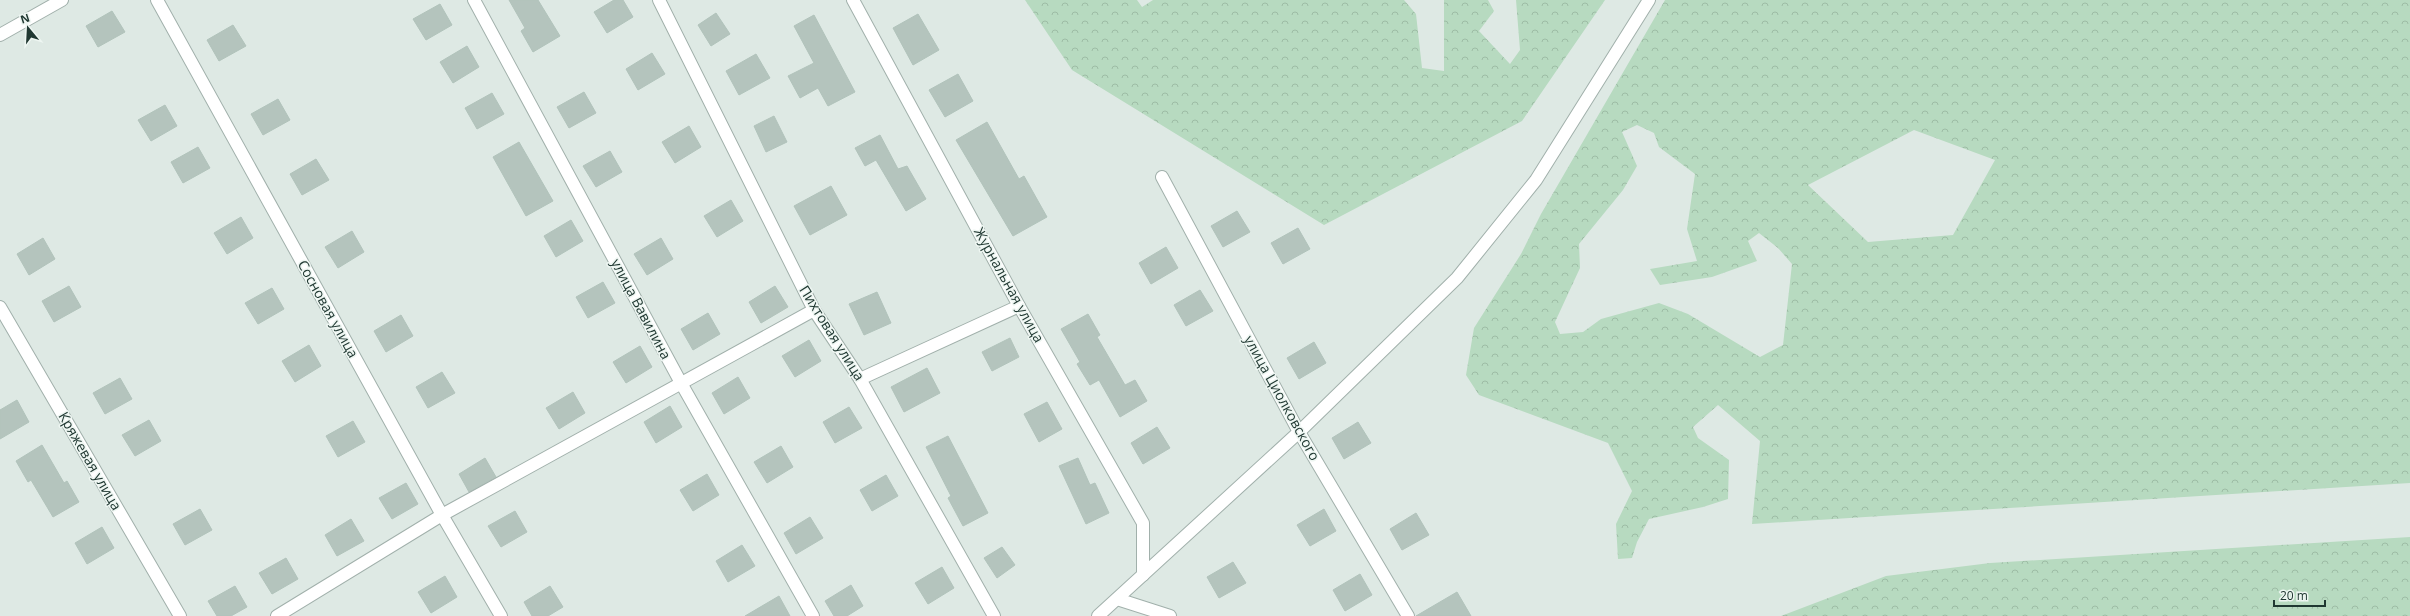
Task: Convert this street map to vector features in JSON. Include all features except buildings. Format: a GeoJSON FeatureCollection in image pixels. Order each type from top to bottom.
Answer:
{"type":"FeatureCollection","features":[{"type":"Feature","properties":{"kind":"street"},"geometry":{"type":"LineString","coordinates":[[0,35],[62,0]]}},
{"type":"Feature","properties":{"kind":"street","name":"Сосновая улица"},"geometry":{"type":"LineString","coordinates":[[157,0],[442,515],[501,616]]}},
{"type":"Feature","properties":{"kind":"street","name":"улица Вавилина"},"geometry":{"type":"LineString","coordinates":[[474,0],[681,383],[812,616]]}},
{"type":"Feature","properties":{"kind":"street","name":"Пихтовая улица"},"geometry":{"type":"LineString","coordinates":[[659,0],[814,310],[860,379],[994,616]]}},
{"type":"Feature","properties":{"kind":"street","name":"Журнальная улица"},"geometry":{"type":"LineString","coordinates":[[853,0],[1020,306],[1143,523],[1143,575]]}},
{"type":"Feature","properties":{"kind":"street"},"geometry":{"type":"LineString","coordinates":[[1098,616],[1299,432],[1462,272],[1536,180],[1649,0]]}},
{"type":"Feature","properties":{"kind":"street","name":"улица Циолковского"},"geometry":{"type":"LineString","coordinates":[[1162,178],[1299,432],[1408,616]]}},
{"type":"Feature","properties":{"kind":"street"},"geometry":{"type":"LineString","coordinates":[[860,379],[1020,306]]}},
{"type":"Feature","properties":{"kind":"street","name":"Кряжевая улица"},"geometry":{"type":"LineString","coordinates":[[0,307],[180,616]]}},
{"type":"Feature","properties":{"kind":"street"},"geometry":{"type":"LineString","coordinates":[[277,616],[442,515],[814,310]]}},
{"type":"Feature","properties":{"kind":"street"},"geometry":{"type":"LineString","coordinates":[[1117,599],[1170,616]]}},
{"type":"Feature","properties":{"kind":"green space"},"geometry":{"type":"Polygon","coordinates":[[[1025,0],[1137,0],[1142,7],[1153,0],[1404,0],[1416,14],[1422,68],[1444,71],[1444,0],[1488,0],[1494,11],[1479,31],[1510,64],[1520,50],[1516,0],[1605,0],[1522,121],[1324,225],[1072,70],[1025,0]]]}},
{"type":"Feature","properties":{"kind":"green space"},"geometry":{"type":"Polygon","coordinates":[[[1665,0],[2410,0],[2410,483],[1752,524],[1760,441],[1718,405],[1693,427],[1698,438],[1729,460],[1728,499],[1703,507],[1649,519],[1637,542],[1632,558],[1618,559],[1616,524],[1632,491],[1608,443],[1479,395],[1466,375],[1474,328],[1521,254],[1541,214],[1665,0]],[[1637,125],[1622,132],[1637,166],[1623,190],[1579,244],[1580,268],[1555,322],[1560,334],[1583,332],[1601,319],[1659,303],[1688,314],[1760,357],[1783,345],[1792,264],[1778,248],[1759,233],[1748,241],[1757,261],[1712,277],[1660,285],[1650,269],[1697,261],[1687,229],[1695,174],[1659,147],[1654,133],[1637,125]],[[1914,130],[1808,185],[1868,242],[1953,235],[1995,160],[1914,130]]]}},
{"type":"Feature","properties":{"kind":"green space"},"geometry":{"type":"Polygon","coordinates":[[[2410,537],[2410,616],[1781,616],[1886,576],[1990,563],[2410,537]]]}}]}
